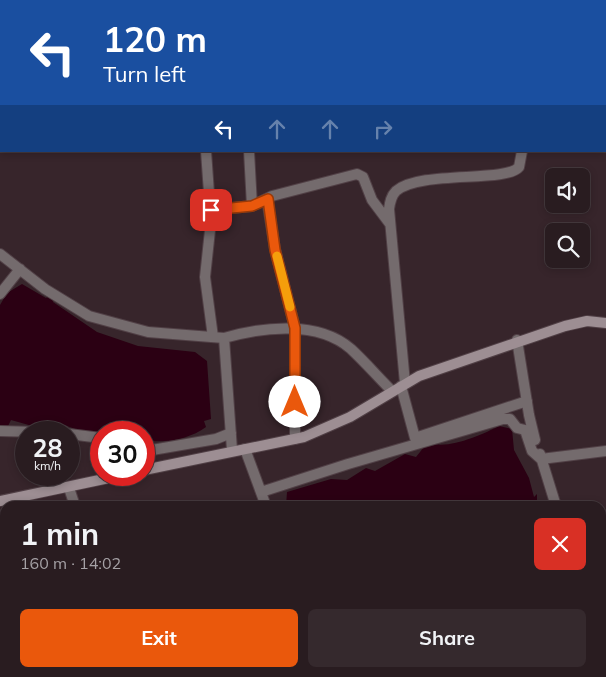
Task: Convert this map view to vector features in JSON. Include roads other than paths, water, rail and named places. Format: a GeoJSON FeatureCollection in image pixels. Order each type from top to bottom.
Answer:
{"type":"FeatureCollection","features":[{"type":"Feature","properties":{"kind":"street"},"geometry":{"type":"LineString","coordinates":[[206,152],[211,210],[205,277],[218,338],[232,450]]}},
{"type":"Feature","properties":{"kind":"street"},"geometry":{"type":"LineString","coordinates":[[249,152],[252,206]]}},
{"type":"Feature","properties":{"kind":"street"},"geometry":{"type":"LineString","coordinates":[[522,152],[519,166],[511,172],[452,177],[402,188],[391,198],[391,224],[399,387],[415,438],[527,401]]}},
{"type":"Feature","properties":{"kind":"street"},"geometry":{"type":"LineString","coordinates":[[211,210],[252,206],[289,191],[360,175],[372,200],[391,224]]}},
{"type":"Feature","properties":{"kind":"street"},"geometry":{"type":"LineString","coordinates":[[268,199],[275,250],[295,328],[295,439]]}},
{"type":"Feature","properties":{"kind":"street"},"geometry":{"type":"LineString","coordinates":[[0,254],[45,289],[89,316],[148,332],[218,338],[266,329],[295,328],[340,341],[399,387]]}},
{"type":"Feature","properties":{"kind":"street"},"geometry":{"type":"LineString","coordinates":[[0,294],[20,269]]}},
{"type":"Feature","properties":{"kind":"street"},"geometry":{"type":"LineString","coordinates":[[155,468],[232,450],[295,439],[350,417],[419,376],[517,340],[587,321],[606,323]]}},
{"type":"Feature","properties":{"kind":"street"},"geometry":{"type":"LineString","coordinates":[[517,340],[527,401],[541,459],[554,501]]}},
{"type":"Feature","properties":{"kind":"street"},"geometry":{"type":"LineString","coordinates":[[261,492],[348,464],[503,419],[510,419],[517,428],[526,430],[532,451],[541,459],[606,451]]}},
{"type":"Feature","properties":{"kind":"street"},"geometry":{"type":"LineString","coordinates":[[0,431],[15,431]]}},
{"type":"Feature","properties":{"kind":"street"},"geometry":{"type":"LineString","coordinates":[[155,449],[216,439],[231,433]]}},
{"type":"Feature","properties":{"kind":"street"},"geometry":{"type":"LineString","coordinates":[[245,449],[264,501]]}},
{"type":"Feature","properties":{"kind":"street"},"geometry":{"type":"LineString","coordinates":[[0,501],[90,483]]}},
{"type":"Feature","properties":{"kind":"street"},"geometry":{"type":"LineString","coordinates":[[68,488],[73,501]]}}]}
